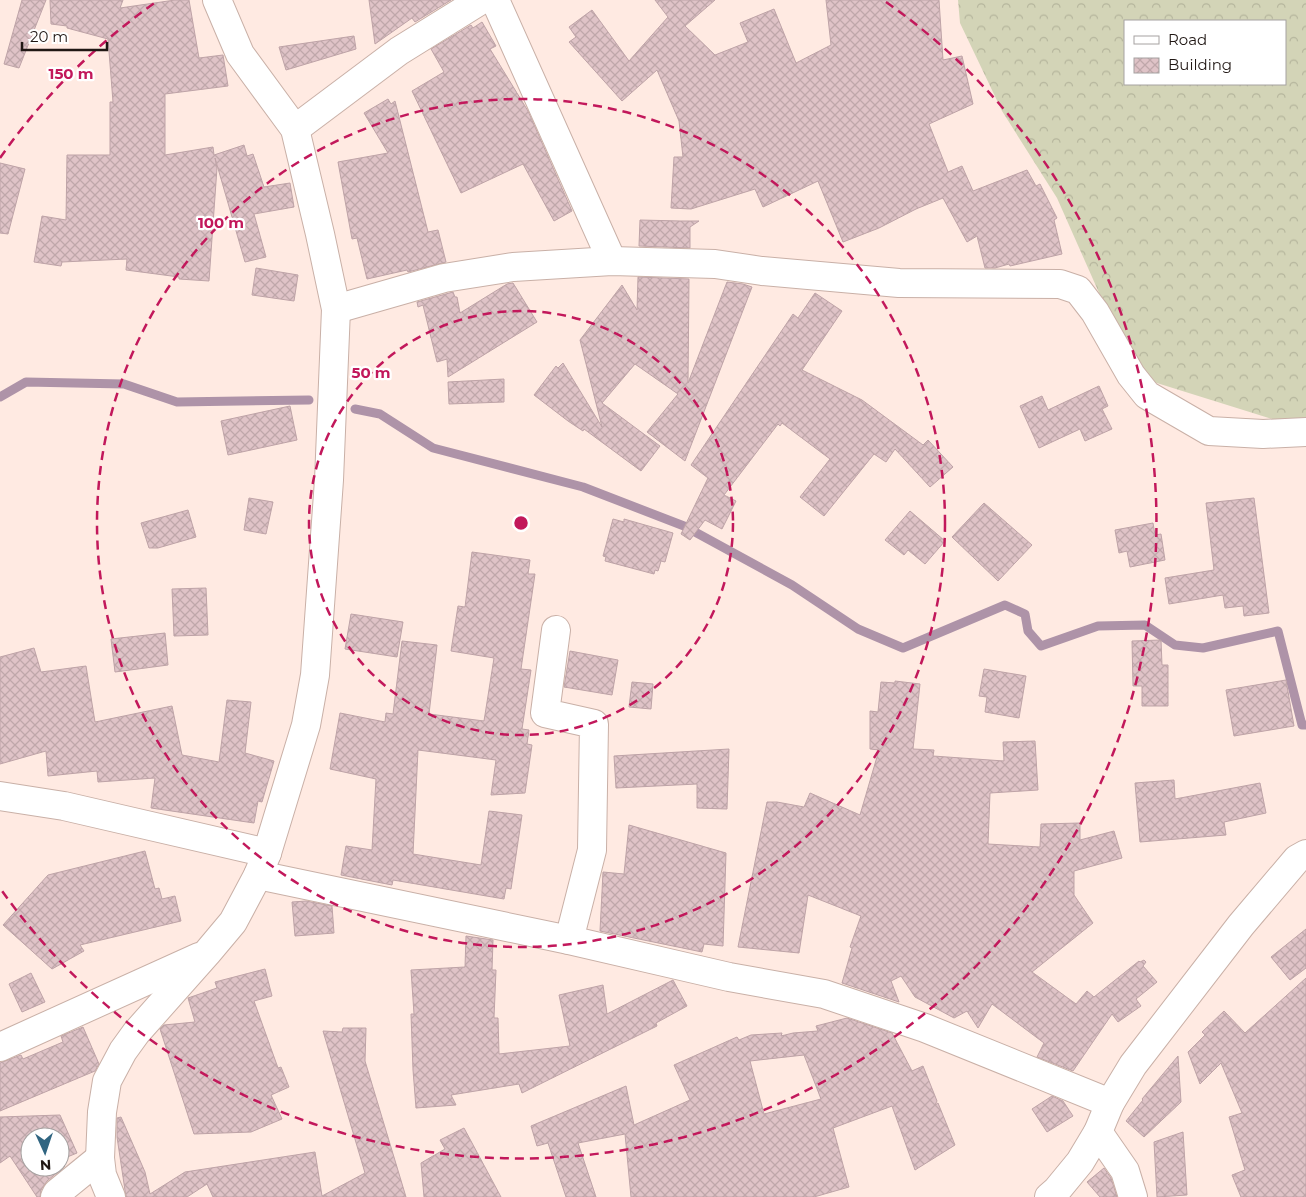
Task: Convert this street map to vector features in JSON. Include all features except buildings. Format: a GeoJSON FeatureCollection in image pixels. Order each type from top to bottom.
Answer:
{"type":"FeatureCollection","features":[{"type":"Feature","properties":{"kind":"street"},"geometry":{"type":"LineString","coordinates":[[111,1197],[102,1175],[100,1158],[102,1112],[107,1081],[123,1051],[136,1033],[233,922],[263,864],[306,724],[315,675],[329,480],[336,309],[295,129],[240,54],[218,0]]}},
{"type":"Feature","properties":{"kind":"street"},"geometry":{"type":"LineString","coordinates":[[295,129],[399,51],[481,0]]}},
{"type":"Feature","properties":{"kind":"street"},"geometry":{"type":"LineString","coordinates":[[496,0],[612,260]]}},
{"type":"Feature","properties":{"kind":"street"},"geometry":{"type":"LineString","coordinates":[[336,309],[444,278],[514,267],[612,260],[715,264],[762,271],[899,283],[1060,284],[1078,290],[1095,312],[1131,375],[1147,395],[1209,431],[1262,434],[1306,432]]}},
{"type":"Feature","properties":{"kind":"street"},"geometry":{"type":"LineString","coordinates":[[556,630],[545,713],[594,724],[592,850],[569,940]]}},
{"type":"Feature","properties":{"kind":"street"},"geometry":{"type":"LineString","coordinates":[[0,796],[64,806],[263,864],[569,940],[729,977],[824,994],[925,1028],[1110,1103]]}},
{"type":"Feature","properties":{"kind":"street"},"geometry":{"type":"LineString","coordinates":[[1049,1197],[1080,1162],[1098,1132],[1110,1103],[1133,1065],[1241,925],[1297,859],[1306,854]]}},
{"type":"Feature","properties":{"kind":"street"},"geometry":{"type":"LineString","coordinates":[[0,1047],[207,953]]}},
{"type":"Feature","properties":{"kind":"street"},"geometry":{"type":"LineString","coordinates":[[1098,1132],[1125,1171],[1134,1197]]}},
{"type":"Feature","properties":{"kind":"street"},"geometry":{"type":"LineString","coordinates":[[55,1197],[57,1192],[100,1158]]}},
{"type":"Feature","properties":{"kind":"green space"},"geometry":{"type":"Polygon","coordinates":[[[958,0],[1306,0],[1306,422],[1282,422],[1144,379],[1100,295],[1057,198],[1002,111],[960,23],[958,0]]]}},
{"type":"Feature","properties":{"kind":"waterway"},"geometry":{"type":"LineString","coordinates":[[0,397],[26,382],[124,384],[177,402],[309,400]]}},
{"type":"Feature","properties":{"kind":"waterway"},"geometry":{"type":"LineString","coordinates":[[355,409],[380,414],[433,448],[583,487],[684,526],[792,585],[858,629],[903,648],[1005,605],[1025,614],[1028,631],[1041,646],[1098,626],[1145,625],[1175,645],[1203,648],[1278,631],[1302,725],[1306,725]]}}]}
